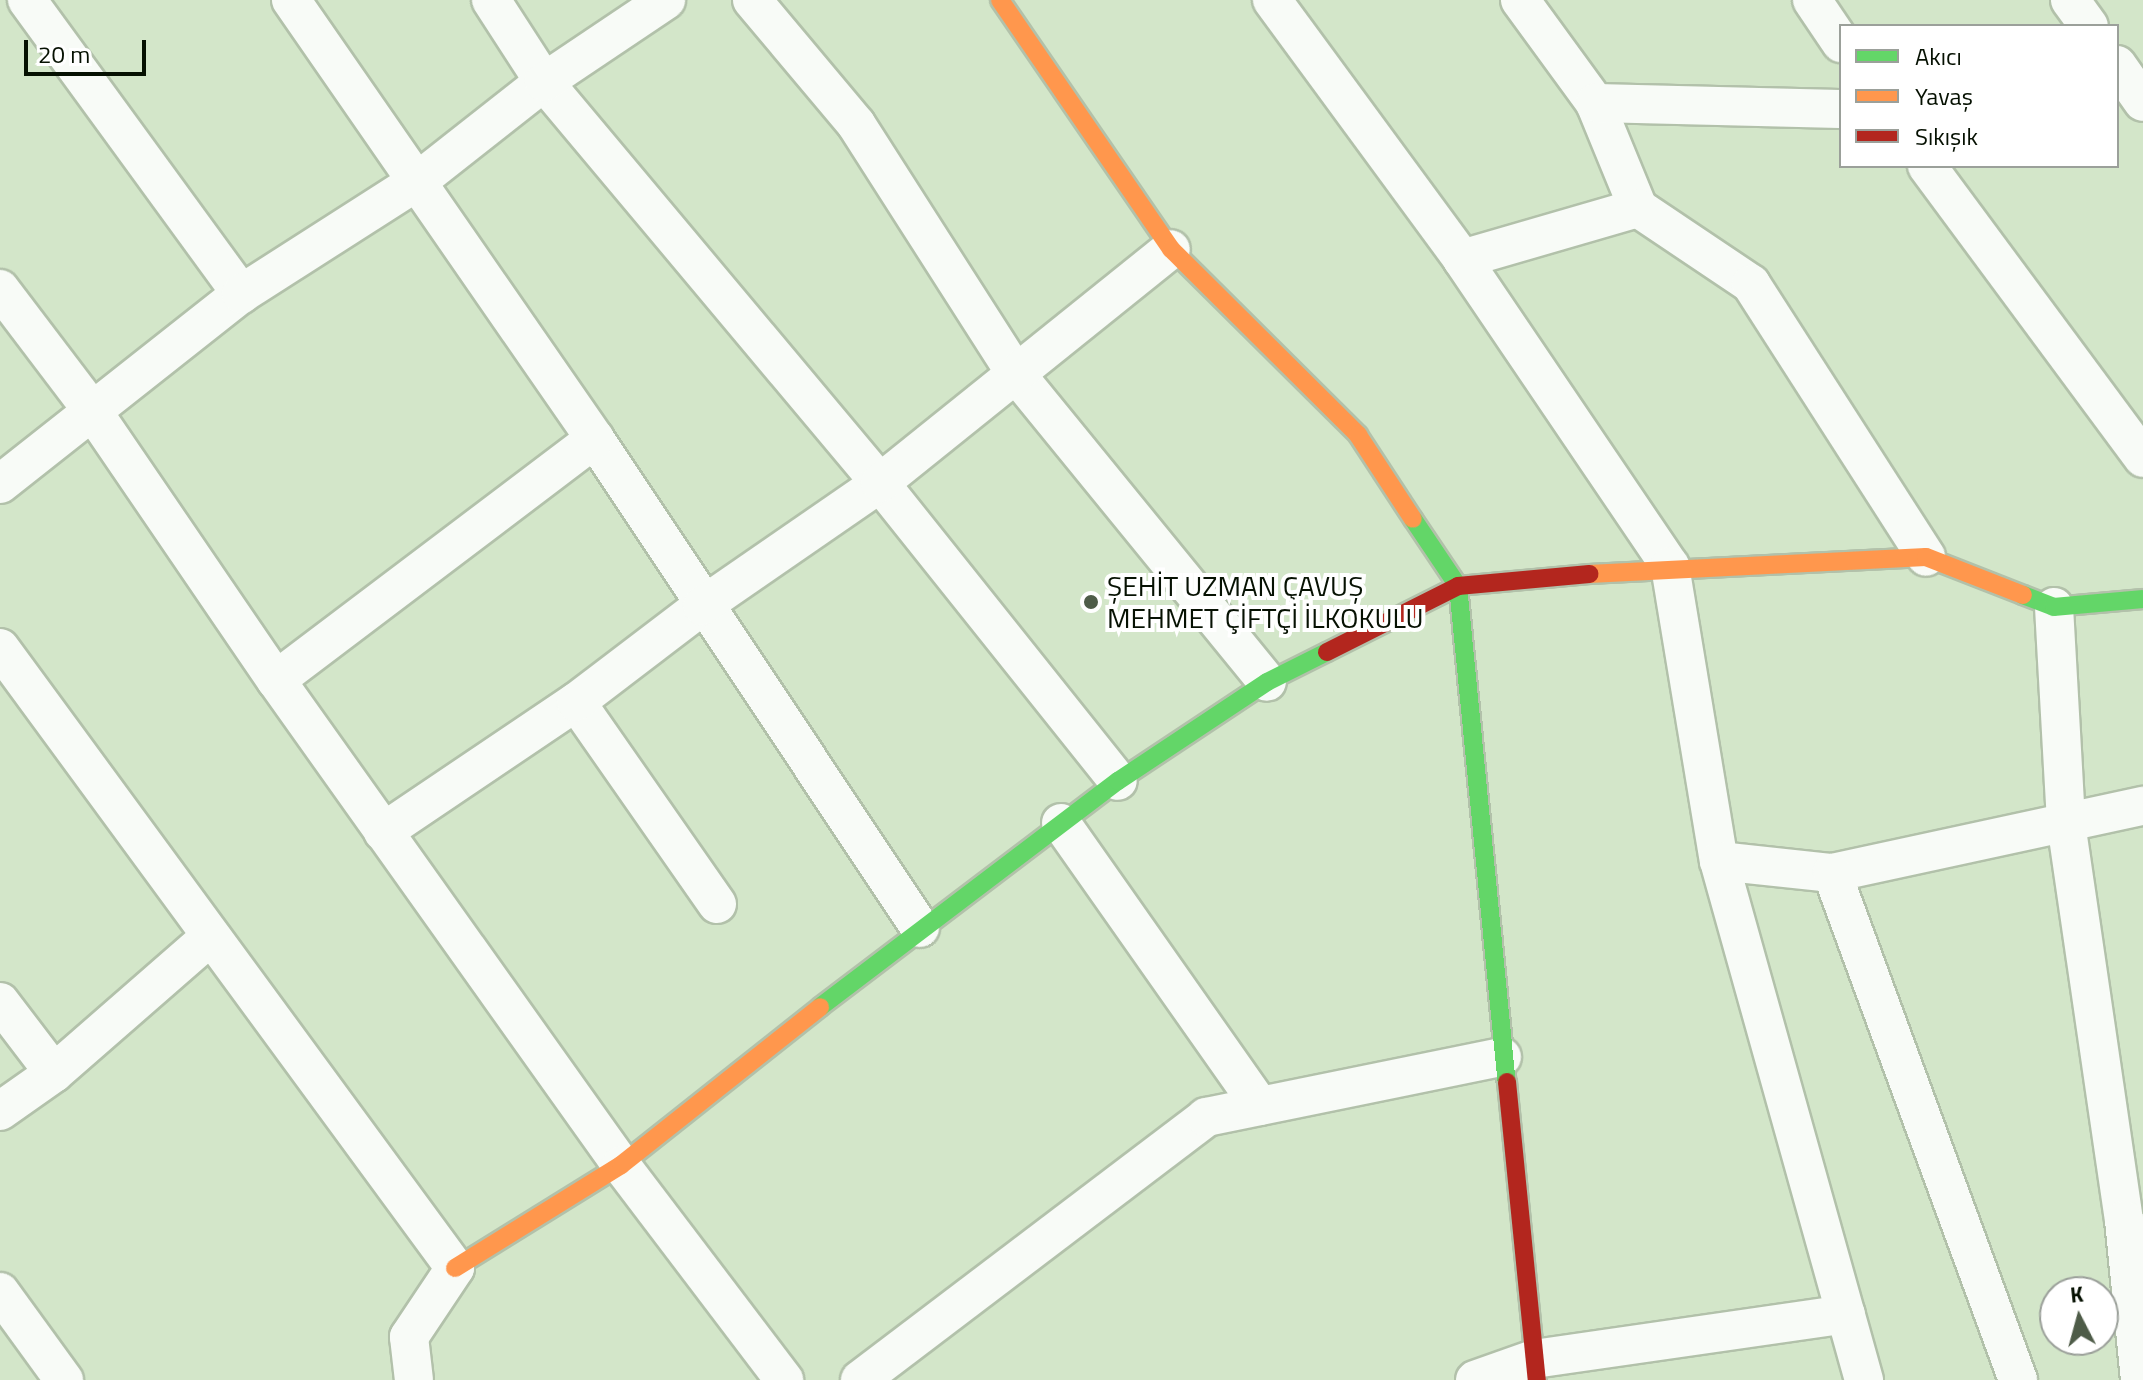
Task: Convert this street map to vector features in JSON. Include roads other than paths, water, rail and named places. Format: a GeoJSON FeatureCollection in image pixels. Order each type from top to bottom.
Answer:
{"type":"FeatureCollection","features":[{"type":"Feature","properties":{"kind":"street"},"geometry":{"type":"LineString","coordinates":[[27,0],[241,294]]}},
{"type":"Feature","properties":{"kind":"street"},"geometry":{"type":"LineString","coordinates":[[291,0],[595,439],[702,606],[920,928]]}},
{"type":"Feature","properties":{"kind":"street"},"geometry":{"type":"LineString","coordinates":[[491,0],[544,82],[880,483],[1118,781]]}},
{"type":"Feature","properties":{"kind":"street"},"geometry":{"type":"LineString","coordinates":[[0,484],[91,409],[241,294],[418,181],[544,82],[666,0]]}},
{"type":"Feature","properties":{"kind":"street"},"geometry":{"type":"LineString","coordinates":[[752,0],[856,124],[1016,374],[1267,682]]}},
{"type":"Feature","properties":{"kind":"street"},"geometry":{"type":"LineString","coordinates":[[1000,0],[1171,249],[1358,435],[1458,586],[1502,1057],[1536,1370]]}},
{"type":"Feature","properties":{"kind":"street"},"geometry":{"type":"LineString","coordinates":[[1272,0],[1462,259],[1670,566],[1719,861],[1864,1380]]}},
{"type":"Feature","properties":{"kind":"street"},"geometry":{"type":"LineString","coordinates":[[1520,0],[1595,103],[1638,208],[1751,284],[1926,557]]}},
{"type":"Feature","properties":{"kind":"street"},"geometry":{"type":"LineString","coordinates":[[1812,0],[1839,40]]}},
{"type":"Feature","properties":{"kind":"street"},"geometry":{"type":"LineString","coordinates":[[2070,0],[2088,24]]}},
{"type":"Feature","properties":{"kind":"street"},"geometry":{"type":"LineString","coordinates":[[2119,68],[2143,102]]}},
{"type":"Feature","properties":{"kind":"street"},"geometry":{"type":"LineString","coordinates":[[1595,103],[1839,109]]}},
{"type":"Feature","properties":{"kind":"street"},"geometry":{"type":"LineString","coordinates":[[1928,168],[2143,458]]}},
{"type":"Feature","properties":{"kind":"street"},"geometry":{"type":"LineString","coordinates":[[1462,259],[1638,208]]}},
{"type":"Feature","properties":{"kind":"street"},"geometry":{"type":"LineString","coordinates":[[383,832],[576,702],[702,606],[880,483],[1171,249]]}},
{"type":"Feature","properties":{"kind":"street"},"geometry":{"type":"LineString","coordinates":[[0,289],[91,409],[276,680],[621,1165],[784,1380]]}},
{"type":"Feature","properties":{"kind":"street"},"geometry":{"type":"LineString","coordinates":[[276,680],[595,439]]}},
{"type":"Feature","properties":{"kind":"street"},"geometry":{"type":"LineString","coordinates":[[414,1380],[409,1337],[455,1268],[621,1165],[920,928],[1118,781],[1267,682],[1458,586],[1670,566],[1926,557],[2054,607],[2143,599]]}},
{"type":"Feature","properties":{"kind":"street"},"geometry":{"type":"LineString","coordinates":[[2054,607],[2066,823],[2134,1218],[2140,1380]]}},
{"type":"Feature","properties":{"kind":"street"},"geometry":{"type":"LineString","coordinates":[[0,648],[455,1268]]}},
{"type":"Feature","properties":{"kind":"street"},"geometry":{"type":"LineString","coordinates":[[576,702],[717,904]]}},
{"type":"Feature","properties":{"kind":"street"},"geometry":{"type":"LineString","coordinates":[[1719,861],[1832,873],[2143,806]]}},
{"type":"Feature","properties":{"kind":"street"},"geometry":{"type":"LineString","coordinates":[[1061,823],[1260,1106]]}},
{"type":"Feature","properties":{"kind":"street"},"geometry":{"type":"LineString","coordinates":[[1832,873],[2018,1380]]}},
{"type":"Feature","properties":{"kind":"street"},"geometry":{"type":"LineString","coordinates":[[0,1111],[54,1073],[211,936]]}},
{"type":"Feature","properties":{"kind":"street"},"geometry":{"type":"LineString","coordinates":[[0,1002],[54,1073]]}},
{"type":"Feature","properties":{"kind":"street"},"geometry":{"type":"LineString","coordinates":[[860,1380],[1206,1117],[1502,1057]]}},
{"type":"Feature","properties":{"kind":"street"},"geometry":{"type":"LineString","coordinates":[[0,1292],[64,1380]]}},
{"type":"Feature","properties":{"kind":"street"},"geometry":{"type":"LineString","coordinates":[[1475,1380],[1846,1314]]}},
{"type":"Feature","properties":{"kind":"place","name":"ŞEHİT UZMAN ÇAVUŞ MEHMET ÇİFTÇİ İLKOKULU"},"geometry":{"type":"Point","coordinates":[1091,602]}}]}
